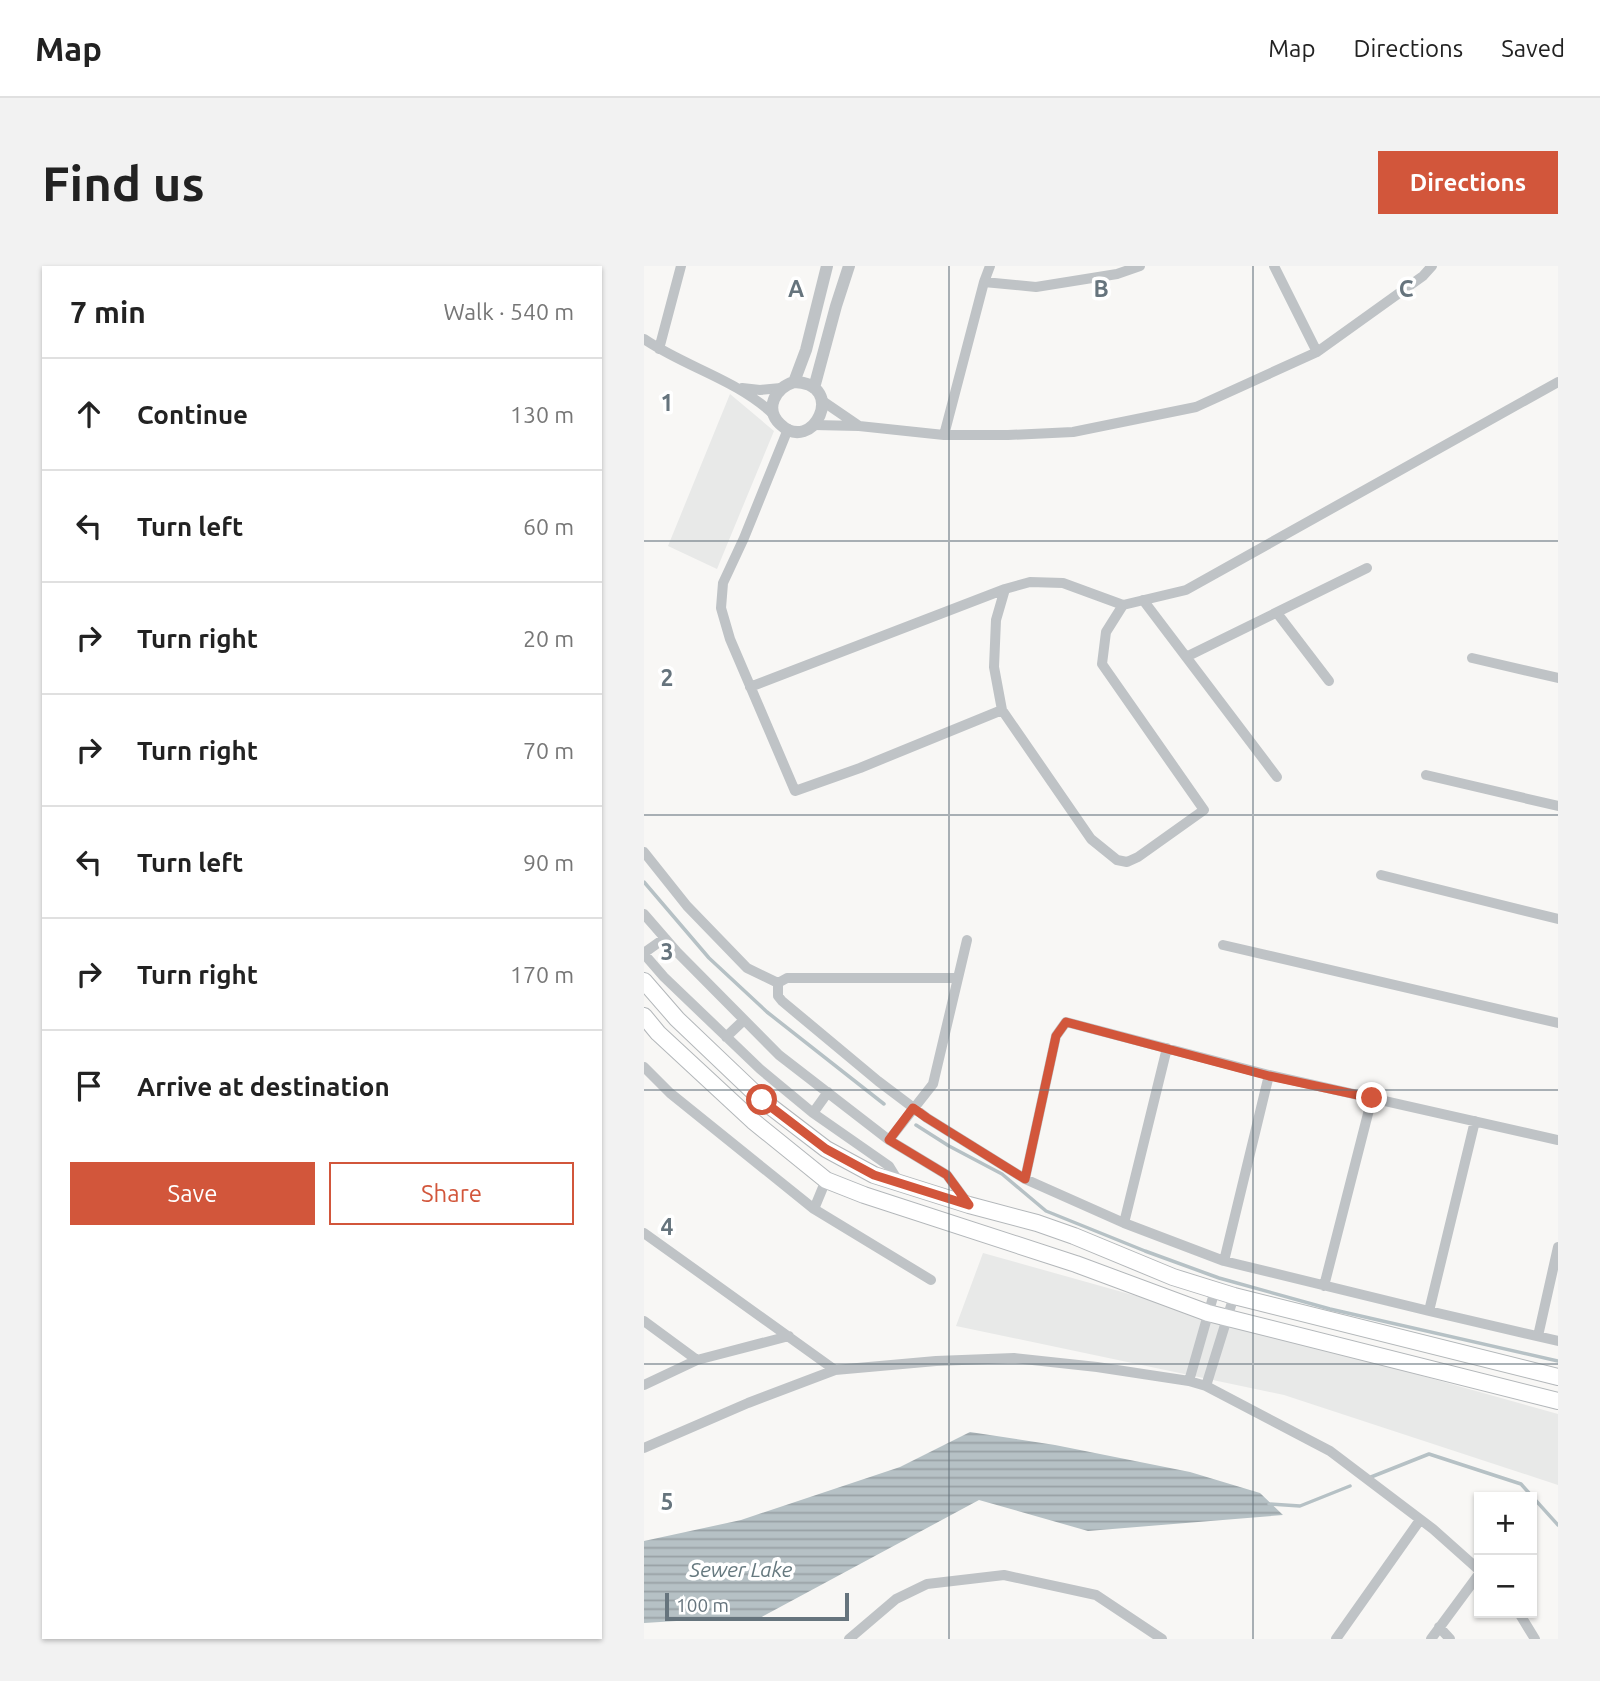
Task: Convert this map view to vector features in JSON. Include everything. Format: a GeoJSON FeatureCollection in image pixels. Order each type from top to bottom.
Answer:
{"type":"FeatureCollection","features":[{"type":"Feature","properties":{"kind":"main road"},"geometry":{"type":"LineString","coordinates":[[644,981],[677,1019],[762,1100],[826,1149],[874,1175],[1037,1223],[1173,1276],[1234,1296],[1558,1377]]}},
{"type":"Feature","properties":{"kind":"main road"},"geometry":{"type":"LineString","coordinates":[[644,1016],[658,1033],[753,1121],[827,1180],[864,1195],[1076,1264],[1208,1313],[1558,1401]]}},
{"type":"Feature","properties":{"kind":"street"},"geometry":{"type":"LineString","coordinates":[[659,349],[681,266]]}},
{"type":"Feature","properties":{"kind":"street"},"geometry":{"type":"LineString","coordinates":[[794,382],[806,350],[827,266]]}},
{"type":"Feature","properties":{"kind":"street"},"geometry":{"type":"LineString","coordinates":[[814,388],[849,266]]}},
{"type":"Feature","properties":{"kind":"street"},"geometry":{"type":"LineString","coordinates":[[944,435],[990,266]]}},
{"type":"Feature","properties":{"kind":"street"},"geometry":{"type":"LineString","coordinates":[[984,282],[1036,287],[1117,274],[1140,266]]}},
{"type":"Feature","properties":{"kind":"street"},"geometry":{"type":"LineString","coordinates":[[1274,266],[1317,352]]}},
{"type":"Feature","properties":{"kind":"street"},"geometry":{"type":"LineString","coordinates":[[814,425],[859,426],[944,435],[1008,436],[1073,432],[1196,407],[1317,352],[1423,276],[1432,266]]}},
{"type":"Feature","properties":{"kind":"street"},"geometry":{"type":"LineString","coordinates":[[644,339],[701,371],[739,387],[761,402],[780,424],[788,429],[802,431],[814,425],[820,418],[821,400],[814,388],[802,382],[760,390],[739,387]]}},
{"type":"Feature","properties":{"kind":"street"},"geometry":{"type":"LineString","coordinates":[[750,687],[1005,589],[1030,582],[1063,583],[1123,606],[1186,590],[1558,382]]}},
{"type":"Feature","properties":{"kind":"street"},"geometry":{"type":"LineString","coordinates":[[772,413],[773,400],[781,388]]}},
{"type":"Feature","properties":{"kind":"street"},"geometry":{"type":"LineString","coordinates":[[821,400],[859,426]]}},
{"type":"Feature","properties":{"kind":"street"},"geometry":{"type":"LineString","coordinates":[[788,429],[723,583],[720,608],[730,639],[795,791],[860,768],[1002,710]]}},
{"type":"Feature","properties":{"kind":"street"},"geometry":{"type":"LineString","coordinates":[[1186,657],[1367,568]]}},
{"type":"Feature","properties":{"kind":"street"},"geometry":{"type":"LineString","coordinates":[[1005,589],[996,620],[994,667],[1002,710],[1091,839],[1117,860],[1127,862],[1203,810],[1102,664],[1106,632],[1123,606]]}},
{"type":"Feature","properties":{"kind":"street"},"geometry":{"type":"LineString","coordinates":[[1143,600],[1277,778]]}},
{"type":"Feature","properties":{"kind":"street"},"geometry":{"type":"LineString","coordinates":[[1277,613],[1329,681]]}},
{"type":"Feature","properties":{"kind":"street"},"geometry":{"type":"LineString","coordinates":[[1472,657],[1558,678]]}},
{"type":"Feature","properties":{"kind":"street"},"geometry":{"type":"LineString","coordinates":[[1426,775],[1558,806]]}},
{"type":"Feature","properties":{"kind":"street"},"geometry":{"type":"LineString","coordinates":[[644,852],[687,906],[747,968],[778,983]]}},
{"type":"Feature","properties":{"kind":"street"},"geometry":{"type":"LineString","coordinates":[[1381,875],[1558,919]]}},
{"type":"Feature","properties":{"kind":"street"},"geometry":{"type":"LineString","coordinates":[[644,914],[779,1055],[889,1140],[947,1175],[969,1205]]}},
{"type":"Feature","properties":{"kind":"street"},"geometry":{"type":"LineString","coordinates":[[665,938],[644,953],[664,977],[760,1069],[813,1113],[890,1166],[900,1184]]}},
{"type":"Feature","properties":{"kind":"street"},"geometry":{"type":"LineString","coordinates":[[889,1140],[933,1084],[967,940]]}},
{"type":"Feature","properties":{"kind":"street"},"geometry":{"type":"LineString","coordinates":[[1223,945],[1558,1023]]}},
{"type":"Feature","properties":{"kind":"street"},"geometry":{"type":"LineString","coordinates":[[778,983],[787,978],[958,978]]}},
{"type":"Feature","properties":{"kind":"street"},"geometry":{"type":"LineString","coordinates":[[778,983],[778,996],[782,1001],[878,1082],[927,1118],[1025,1179],[1125,1223],[1224,1261],[1558,1341]]}},
{"type":"Feature","properties":{"kind":"street"},"geometry":{"type":"LineString","coordinates":[[726,1037],[744,1020]]}},
{"type":"Feature","properties":{"kind":"street"},"geometry":{"type":"LineString","coordinates":[[1025,1179],[1056,1036],[1066,1022],[1269,1076],[1558,1140]]}},
{"type":"Feature","properties":{"kind":"street"},"geometry":{"type":"LineString","coordinates":[[1125,1223],[1167,1048]]}},
{"type":"Feature","properties":{"kind":"street"},"geometry":{"type":"LineString","coordinates":[[644,1067],[670,1093],[814,1209],[930,1280]]}},
{"type":"Feature","properties":{"kind":"street"},"geometry":{"type":"LineString","coordinates":[[1224,1261],[1269,1076]]}},
{"type":"Feature","properties":{"kind":"street"},"geometry":{"type":"LineString","coordinates":[[813,1113],[828,1092]]}},
{"type":"Feature","properties":{"kind":"street"},"geometry":{"type":"LineString","coordinates":[[1324,1286],[1372,1098]]}},
{"type":"Feature","properties":{"kind":"street"},"geometry":{"type":"LineString","coordinates":[[1429,1311],[1475,1121]]}},
{"type":"Feature","properties":{"kind":"street"},"geometry":{"type":"LineString","coordinates":[[814,1209],[827,1180]]}},
{"type":"Feature","properties":{"kind":"street"},"geometry":{"type":"LineString","coordinates":[[644,1233],[835,1370]]}},
{"type":"Feature","properties":{"kind":"street"},"geometry":{"type":"LineString","coordinates":[[1538,1336],[1558,1247]]}},
{"type":"Feature","properties":{"kind":"street"},"geometry":{"type":"LineString","coordinates":[[1189,1381],[1214,1290]]}},
{"type":"Feature","properties":{"kind":"street"},"geometry":{"type":"LineString","coordinates":[[1206,1386],[1234,1296]]}},
{"type":"Feature","properties":{"kind":"street"},"geometry":{"type":"LineString","coordinates":[[644,1321],[697,1360]]}},
{"type":"Feature","properties":{"kind":"street"},"geometry":{"type":"LineString","coordinates":[[644,1385],[697,1360],[789,1336]]}},
{"type":"Feature","properties":{"kind":"street"},"geometry":{"type":"LineString","coordinates":[[644,1448],[748,1403],[835,1370],[936,1361],[1014,1358],[1097,1367],[1206,1386],[1330,1451],[1420,1520],[1474,1568]]}},
{"type":"Feature","properties":{"kind":"street"},"geometry":{"type":"LineString","coordinates":[[1336,1639],[1420,1520]]}},
{"type":"Feature","properties":{"kind":"street"},"geometry":{"type":"LineString","coordinates":[[849,1639],[896,1599],[927,1584],[1004,1575],[1096,1595],[1162,1639]]}},
{"type":"Feature","properties":{"kind":"street"},"geometry":{"type":"LineString","coordinates":[[1431,1639],[1474,1579]]}},
{"type":"Feature","properties":{"kind":"street"},"geometry":{"type":"LineString","coordinates":[[1522,1618],[1535,1639]]}},
{"type":"Feature","properties":{"kind":"street"},"geometry":{"type":"LineString","coordinates":[[1439,1627],[1450,1639]]}},
{"type":"Feature","properties":{"kind":"street"},"geometry":{"type":"LineString","coordinates":[[1138,1639],[1146,1628]]}},
{"type":"Feature","properties":{"kind":"shaded area"},"geometry":{"type":"Polygon","coordinates":[[[730,394],[774,431],[717,569],[668,546],[730,394]]]}},
{"type":"Feature","properties":{"kind":"shaded area"},"geometry":{"type":"Polygon","coordinates":[[[983,1253],[1558,1414],[1558,1485],[1284,1395],[956,1326],[983,1253]]]}},
{"type":"Feature","properties":{"kind":"water","name":"Sewer Lake"},"geometry":{"type":"Polygon","coordinates":[[[970,1432],[1055,1445],[1190,1472],[1260,1493],[1283,1515],[1088,1531],[979,1500],[756,1620],[709,1619],[644,1623],[644,1541],[741,1520],[900,1467],[970,1432]]]}},
{"type":"Feature","properties":{"kind":"waterway"},"geometry":{"type":"LineString","coordinates":[[644,882],[709,958],[767,1012],[884,1104]]}},
{"type":"Feature","properties":{"kind":"waterway"},"geometry":{"type":"LineString","coordinates":[[916,1125],[1002,1174],[1046,1211],[1145,1251],[1219,1278],[1330,1309],[1558,1361]]}},
{"type":"Feature","properties":{"kind":"waterway"},"geometry":{"type":"LineString","coordinates":[[1371,1477],[1429,1454],[1521,1484],[1558,1525]]}},
{"type":"Feature","properties":{"kind":"waterway"},"geometry":{"type":"LineString","coordinates":[[1269,1504],[1300,1506],[1350,1486]]}},
{"type":"Feature","properties":{"kind":"route"},"geometry":{"type":"LineString","coordinates":[[762,1100],[826,1149],[874,1175],[969,1205],[947,1175],[889,1140],[913,1108],[1025,1179],[1056,1036],[1066,1022],[1269,1076],[1372,1098]]}}]}
